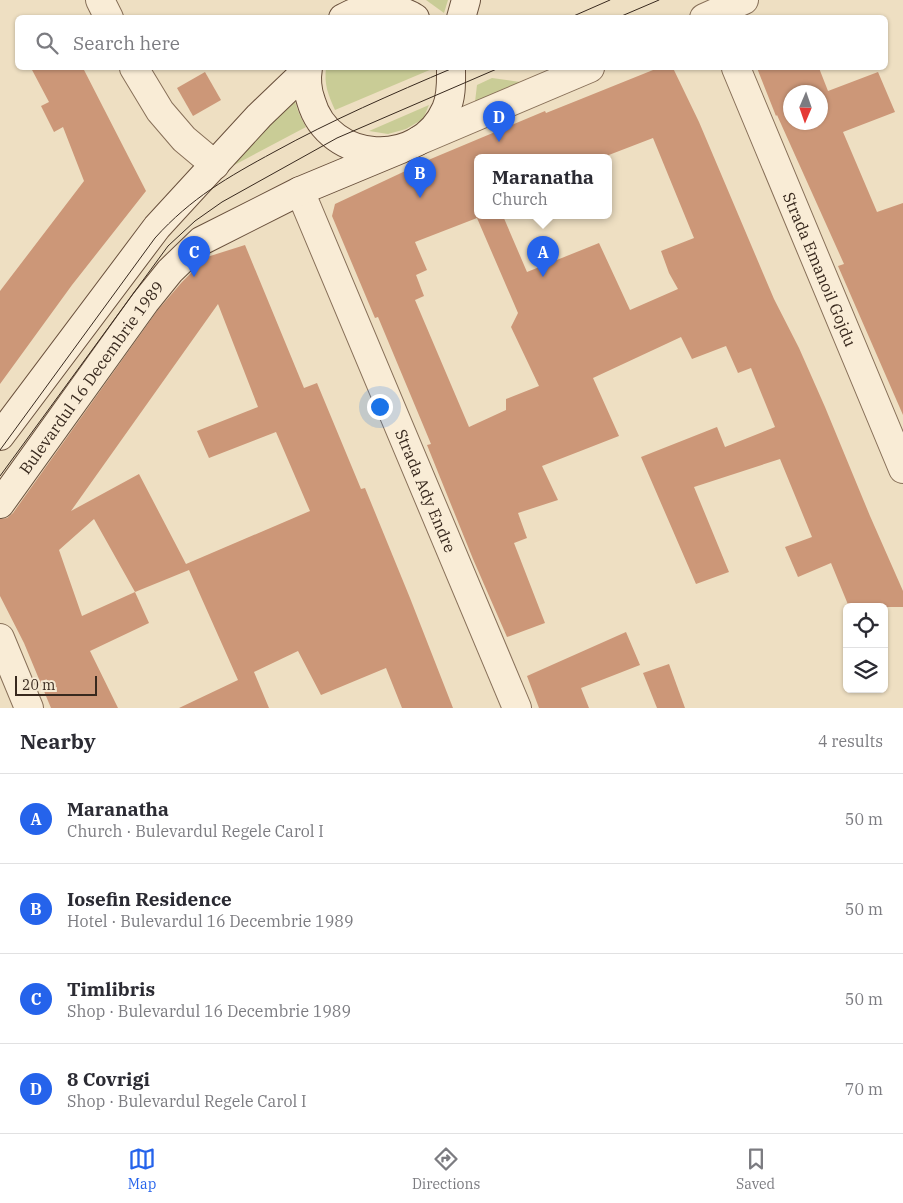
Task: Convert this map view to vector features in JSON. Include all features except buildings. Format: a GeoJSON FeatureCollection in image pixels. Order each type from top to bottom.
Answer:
{"type":"FeatureCollection","features":[{"type":"Feature","properties":{"kind":"street"},"geometry":{"type":"LineString","coordinates":[[100,0],[108,15]]}},
{"type":"Feature","properties":{"kind":"street"},"geometry":{"type":"LineString","coordinates":[[344,15],[351,0]]}},
{"type":"Feature","properties":{"kind":"street"},"geometry":{"type":"LineString","coordinates":[[462,15],[466,0]]}},
{"type":"Feature","properties":{"kind":"street"},"geometry":{"type":"LineString","coordinates":[[713,15],[744,0]]}},
{"type":"Feature","properties":{"kind":"street"},"geometry":{"type":"LineString","coordinates":[[350,15],[364,9],[387,8],[410,15]]}},
{"type":"Feature","properties":{"kind":"street"},"geometry":{"type":"LineString","coordinates":[[135,70],[160,111],[184,139],[215,165]]}},
{"type":"Feature","properties":{"kind":"street"},"geometry":{"type":"LineString","coordinates":[[0,436],[157,227],[259,116],[307,70]]}},
{"type":"Feature","properties":{"kind":"street"},"geometry":{"type":"LineString","coordinates":[[308,70],[307,90],[313,108],[323,125],[337,138],[357,149],[379,152],[410,145],[434,127],[446,109],[452,88],[451,70]]}},
{"type":"Feature","properties":{"kind":"street","name":"Bulevardul 16 Decembrie 1989"},"geometry":{"type":"LineString","coordinates":[[0,504],[145,302],[185,254],[201,241],[300,191],[585,70]]}},
{"type":"Feature","properties":{"kind":"street","name":"Strada Emanoil Gojdu"},"geometry":{"type":"LineString","coordinates":[[737,70],[903,469]]}},
{"type":"Feature","properties":{"kind":"street","name":"Strada Ady Endre"},"geometry":{"type":"LineString","coordinates":[[300,191],[518,708]]}},
{"type":"Feature","properties":{"kind":"street"},"geometry":{"type":"LineString","coordinates":[[0,638],[30,708]]}},
{"type":"Feature","properties":{"kind":"green space"},"geometry":{"type":"Polygon","coordinates":[[[426,0],[448,0],[444,13],[426,0]]]}},
{"type":"Feature","properties":{"kind":"green space"},"geometry":{"type":"Polygon","coordinates":[[[326,70],[430,70],[335,110],[327,89],[326,70]]]}},
{"type":"Feature","properties":{"kind":"green space"},"geometry":{"type":"Polygon","coordinates":[[[492,78],[520,82],[518,90],[481,106],[475,102],[477,85],[492,78]]]}},
{"type":"Feature","properties":{"kind":"green space"},"geometry":{"type":"Polygon","coordinates":[[[294,94],[295,103],[306,127],[225,170],[294,94]]]}},
{"type":"Feature","properties":{"kind":"green space"},"geometry":{"type":"Polygon","coordinates":[[[429,105],[423,119],[406,129],[388,134],[369,131],[429,105]]]}},
{"type":"Feature","properties":{"kind":"tram line"},"geometry":{"type":"LineString","coordinates":[[576,15],[610,0]]}},
{"type":"Feature","properties":{"kind":"tram line"},"geometry":{"type":"LineString","coordinates":[[624,15],[659,0]]}},
{"type":"Feature","properties":{"kind":"tram line"},"geometry":{"type":"LineString","coordinates":[[0,450],[155,238],[182,211],[211,189],[296,140],[362,108],[448,70]]}},
{"type":"Feature","properties":{"kind":"tram line"},"geometry":{"type":"LineString","coordinates":[[0,476],[168,246],[195,221],[222,202],[337,138],[494,70]]}},
{"type":"Feature","properties":{"kind":"place","name":"8 Covrigi"},"geometry":{"type":"Point","coordinates":[499,142]}},
{"type":"Feature","properties":{"kind":"place","name":"Iosefin Residence"},"geometry":{"type":"Point","coordinates":[420,198]}},
{"type":"Feature","properties":{"kind":"place","name":"Timlibris"},"geometry":{"type":"Point","coordinates":[194,277]}},
{"type":"Feature","properties":{"kind":"place","name":"Maranatha"},"geometry":{"type":"Point","coordinates":[543,277]}}]}
